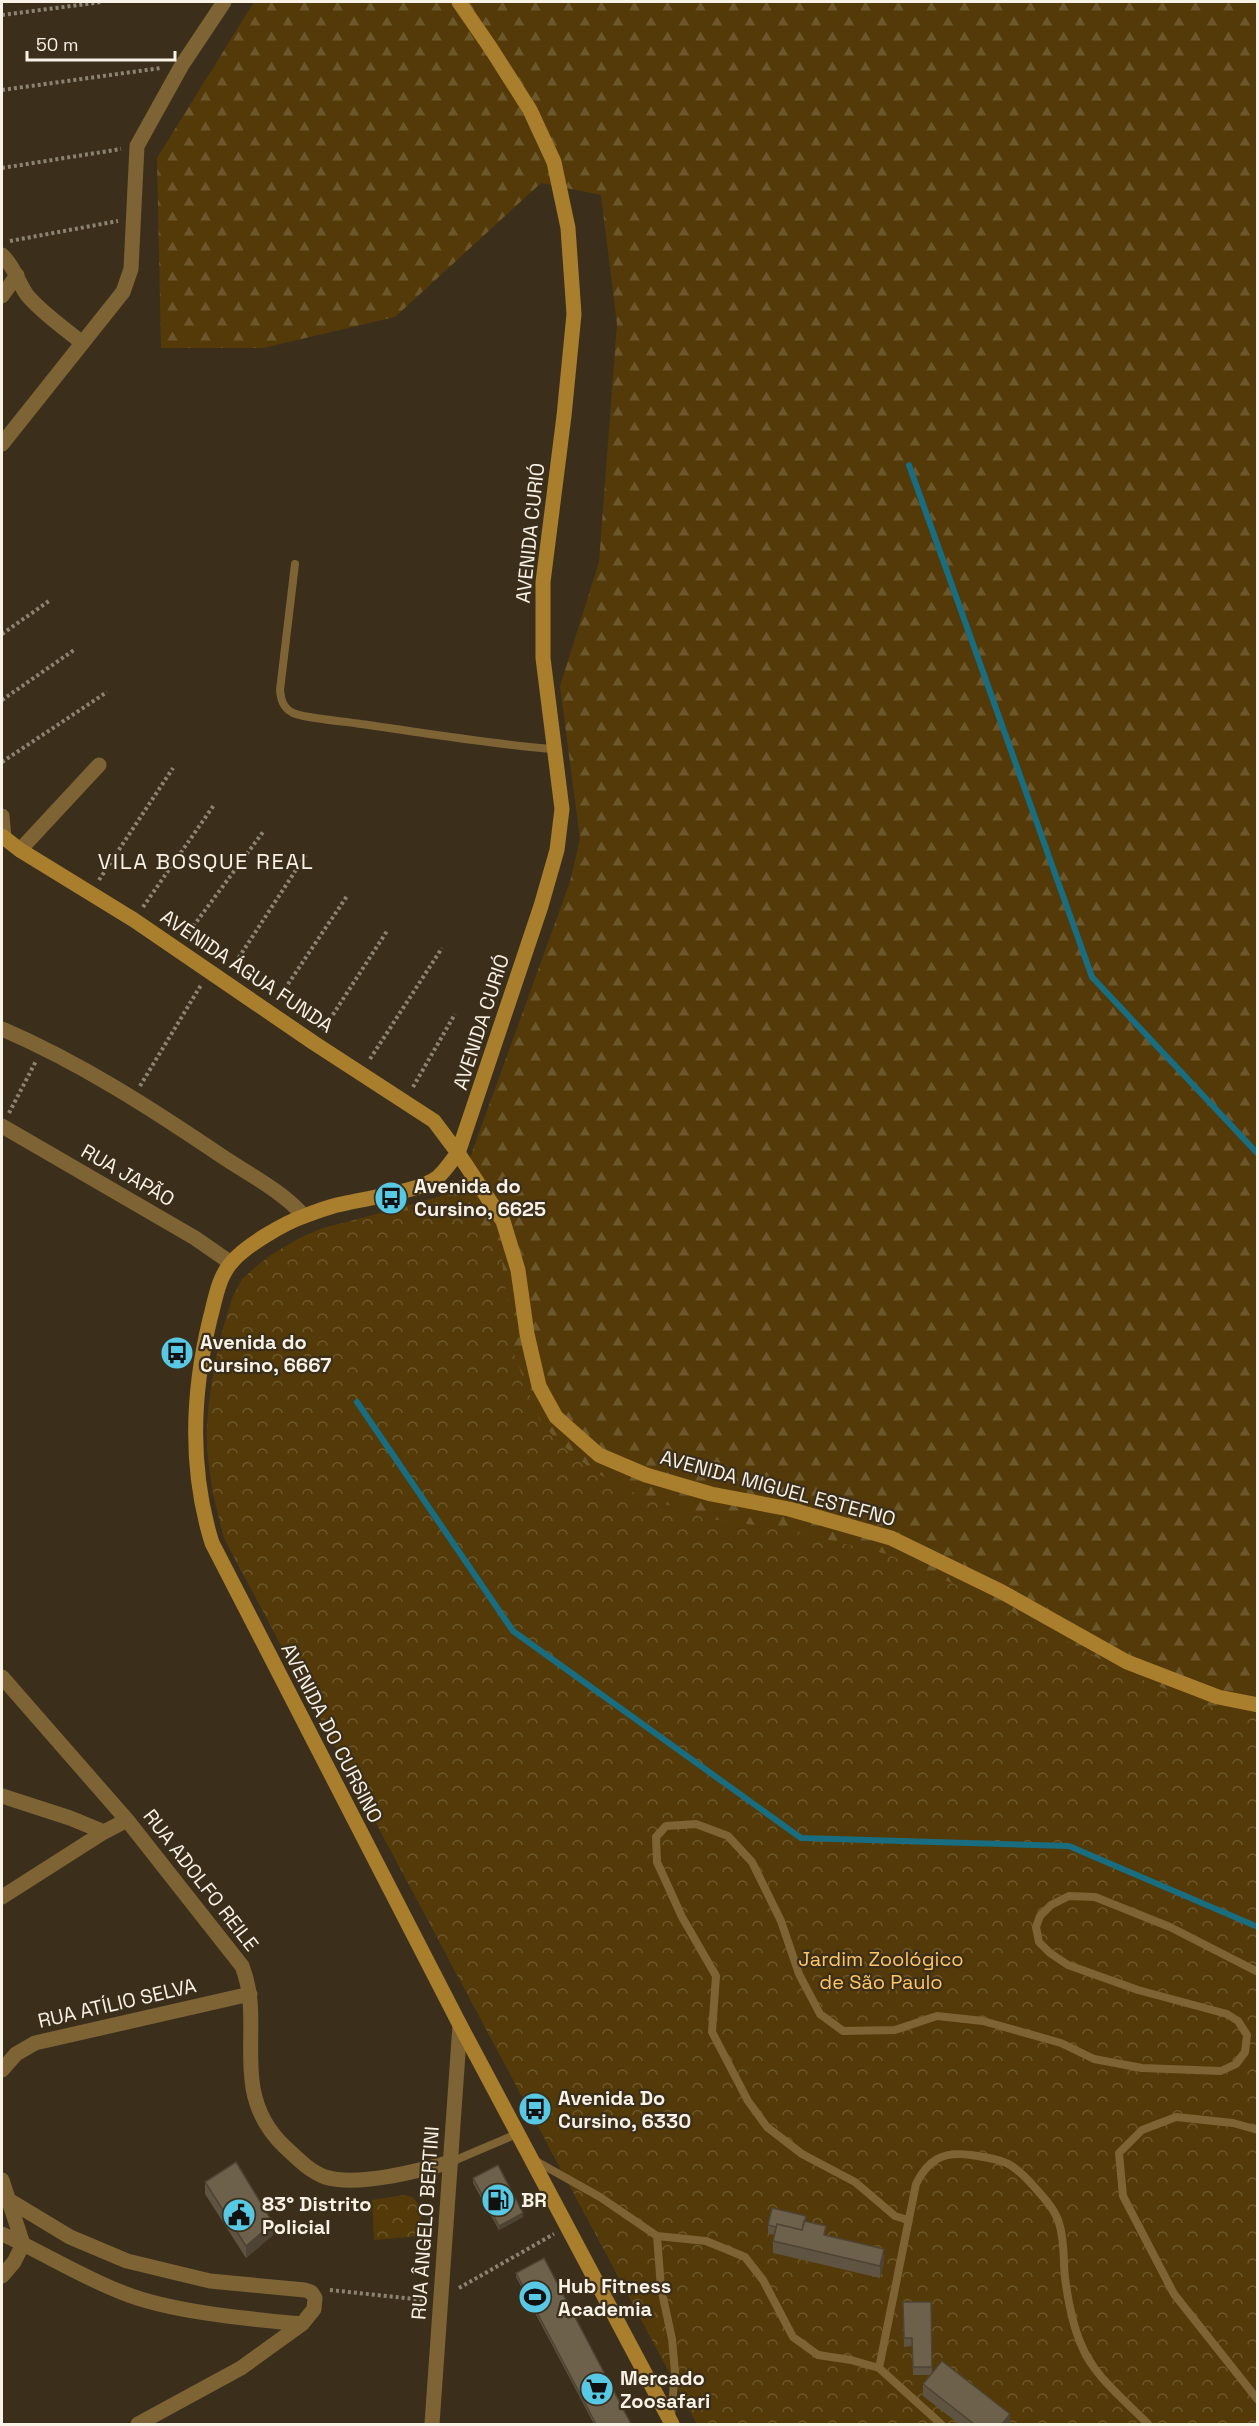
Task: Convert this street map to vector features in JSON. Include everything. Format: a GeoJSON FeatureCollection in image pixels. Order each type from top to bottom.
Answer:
{"type":"FeatureCollection","features":[{"type":"Feature","properties":{"kind":"main road","name":"AVENIDA CURIÓ"},"geometry":{"type":"LineString","coordinates":[[459,2],[530,110],[554,162],[568,228],[574,314],[543,582],[543,658],[562,809],[557,850],[541,906],[459,1153]]}},
{"type":"Feature","properties":{"kind":"main road","name":"AVENIDA ÁGUA FUNDA"},"geometry":{"type":"LineString","coordinates":[[3,837],[20,850],[134,920],[314,1043],[434,1121],[459,1153]]}},
{"type":"Feature","properties":{"kind":"main road","name":"AVENIDA DO CURSINO"},"geometry":{"type":"LineString","coordinates":[[459,1153],[437,1178],[421,1185],[339,1204],[304,1216],[255,1244],[231,1263],[221,1280],[201,1353],[195,1422],[196,1471],[203,1513],[209,1533],[313,1742],[671,2423]]}},
{"type":"Feature","properties":{"kind":"main road","name":"AVENIDA MIGUEL ESTEFNO"},"geometry":{"type":"LineString","coordinates":[[459,1153],[503,1221],[518,1270],[526,1334],[539,1386],[556,1417],[599,1455],[646,1475],[711,1494],[789,1509],[891,1538],[1002,1592],[1127,1662],[1218,1697],[1257,1705]]}},
{"type":"Feature","properties":{"kind":"street"},"geometry":{"type":"LineString","coordinates":[[2,444],[123,292],[131,268],[137,147],[182,65],[224,2]]}},
{"type":"Feature","properties":{"kind":"street"},"geometry":{"type":"LineString","coordinates":[[2,255],[12,264],[26,293],[81,342]]}},
{"type":"Feature","properties":{"kind":"street"},"geometry":{"type":"LineString","coordinates":[[2,296],[17,275]]}},
{"type":"Feature","properties":{"kind":"street"},"geometry":{"type":"LineString","coordinates":[[20,850],[99,765]]}},
{"type":"Feature","properties":{"kind":"street"},"geometry":{"type":"LineString","coordinates":[[2,816],[3,837]]}},
{"type":"Feature","properties":{"kind":"street"},"geometry":{"type":"LineString","coordinates":[[2,1029],[44,1047],[134,1097],[282,1196],[304,1216]]}},
{"type":"Feature","properties":{"kind":"street","name":"RUA JAPÃO"},"geometry":{"type":"LineString","coordinates":[[2,1126],[195,1238],[231,1263]]}},
{"type":"Feature","properties":{"kind":"street","name":"RUA ADOLFO REILE"},"geometry":{"type":"LineString","coordinates":[[2,1677],[128,1820],[242,1966],[250,1994],[253,2090],[272,2134],[305,2166],[325,2177],[348,2180],[402,2174],[451,2162]]}},
{"type":"Feature","properties":{"kind":"street"},"geometry":{"type":"LineString","coordinates":[[2,1796],[70,1818],[104,1832]]}},
{"type":"Feature","properties":{"kind":"street"},"geometry":{"type":"LineString","coordinates":[[2,1897],[104,1832],[128,1820]]}},
{"type":"Feature","properties":{"kind":"street","name":"RUA ATÍLIO SELVA"},"geometry":{"type":"LineString","coordinates":[[2,2070],[16,2054],[35,2043],[250,1994]]}},
{"type":"Feature","properties":{"kind":"street","name":"RUA ÂNGELO BERTINI"},"geometry":{"type":"LineString","coordinates":[[432,2424],[460,2025]]}},
{"type":"Feature","properties":{"kind":"street"},"geometry":{"type":"LineString","coordinates":[[2,2180],[5,2198],[23,2244],[14,2262],[2,2276]]}},
{"type":"Feature","properties":{"kind":"street"},"geometry":{"type":"LineString","coordinates":[[5,2198],[70,2237],[127,2261],[210,2281],[306,2290],[315,2298],[314,2309],[302,2324],[241,2368],[138,2424]]}},
{"type":"Feature","properties":{"kind":"street"},"geometry":{"type":"LineString","coordinates":[[2,2234],[121,2292],[146,2300],[190,2309],[302,2324]]}},
{"type":"Feature","properties":{"kind":"lane"},"geometry":{"type":"LineString","coordinates":[[295,564],[280,690],[282,702],[288,710],[295,714],[519,746],[553,748]]}},
{"type":"Feature","properties":{"kind":"lane"},"geometry":{"type":"LineString","coordinates":[[908,2220],[895,2216],[855,2182],[802,2154],[767,2127],[748,2101],[712,2032],[716,1976],[682,1917],[657,1862],[656,1837],[666,1826],[696,1824],[729,1836],[752,1862],[781,1921],[799,1974],[820,2014],[843,2031],[895,2030],[937,2016],[983,2021],[1061,2043],[1094,2059],[1142,2068],[1221,2071],[1236,2064],[1245,2052],[1247,2036],[1238,2021],[1138,1990],[1068,1965],[1039,1942],[1036,1928],[1040,1916],[1051,1905],[1069,1896],[1095,1897],[1170,1927],[1257,1972]]}},
{"type":"Feature","properties":{"kind":"lane"},"geometry":{"type":"LineString","coordinates":[[1257,2130],[1233,2122],[1176,2117],[1142,2130],[1119,2153],[1123,2196],[1174,2294],[1257,2400]]}},
{"type":"Feature","properties":{"kind":"lane"},"geometry":{"type":"LineString","coordinates":[[451,2162],[519,2133]]}},
{"type":"Feature","properties":{"kind":"lane"},"geometry":{"type":"LineString","coordinates":[[879,2368],[916,2184],[925,2166],[942,2157],[966,2154],[997,2159],[1014,2166],[1052,2207],[1063,2241],[1065,2278],[1073,2321],[1081,2346],[1094,2368],[1148,2424]]}},
{"type":"Feature","properties":{"kind":"lane"},"geometry":{"type":"LineString","coordinates":[[533,2160],[600,2197],[657,2236],[706,2241],[745,2257],[763,2280],[793,2337],[818,2355],[852,2360],[879,2368],[941,2424]]}},
{"type":"Feature","properties":{"kind":"lane"},"geometry":{"type":"LineString","coordinates":[[657,2236],[661,2288],[672,2339],[675,2372],[671,2423]]}},
{"type":"Feature","properties":{"kind":"path"},"geometry":{"type":"LineString","coordinates":[[2,15],[102,2]]}},
{"type":"Feature","properties":{"kind":"path"},"geometry":{"type":"LineString","coordinates":[[2,90],[182,65]]}},
{"type":"Feature","properties":{"kind":"path"},"geometry":{"type":"LineString","coordinates":[[2,168],[137,147]]}},
{"type":"Feature","properties":{"kind":"path"},"geometry":{"type":"LineString","coordinates":[[2,242],[133,219]]}},
{"type":"Feature","properties":{"kind":"path"},"geometry":{"type":"LineString","coordinates":[[2,634],[49,601]]}},
{"type":"Feature","properties":{"kind":"path"},"geometry":{"type":"LineString","coordinates":[[2,700],[74,650]]}},
{"type":"Feature","properties":{"kind":"path"},"geometry":{"type":"LineString","coordinates":[[2,762],[107,692]]}},
{"type":"Feature","properties":{"kind":"path"},"geometry":{"type":"LineString","coordinates":[[90,893],[173,768]]}},
{"type":"Feature","properties":{"kind":"path"},"geometry":{"type":"LineString","coordinates":[[134,920],[214,805]]}},
{"type":"Feature","properties":{"kind":"path"},"geometry":{"type":"LineString","coordinates":[[177,949],[263,832]]}},
{"type":"Feature","properties":{"kind":"path"},"geometry":{"type":"LineString","coordinates":[[224,981],[307,853]]}},
{"type":"Feature","properties":{"kind":"path"},"geometry":{"type":"LineString","coordinates":[[269,1012],[347,896]]}},
{"type":"Feature","properties":{"kind":"path"},"geometry":{"type":"LineString","coordinates":[[314,1043],[387,931]]}},
{"type":"Feature","properties":{"kind":"path"},"geometry":{"type":"LineString","coordinates":[[361,1072],[442,948]]}},
{"type":"Feature","properties":{"kind":"path"},"geometry":{"type":"LineString","coordinates":[[134,1097],[210,971]]}},
{"type":"Feature","properties":{"kind":"path"},"geometry":{"type":"LineString","coordinates":[[405,1101],[455,1014]]}},
{"type":"Feature","properties":{"kind":"path"},"geometry":{"type":"LineString","coordinates":[[2,1126],[44,1047]]}},
{"type":"Feature","properties":{"kind":"path"},"geometry":{"type":"LineString","coordinates":[[315,2298],[330,2290],[424,2300],[442,2298],[567,2226]]}},
{"type":"Feature","properties":{"kind":"green space"},"geometry":{"type":"Polygon","coordinates":[[[254,2],[1257,2],[1257,2424],[697,2424],[224,1538],[212,1489],[207,1442],[215,1366],[232,1298],[242,1279],[270,1256],[298,1239],[329,1227],[441,1196],[463,1177],[570,882],[580,839],[560,686],[599,562],[617,324],[601,195],[541,183],[395,317],[263,348],[161,348],[157,158],[254,2]]]}},
{"type":"Feature","properties":{"kind":"green space","name":"Jardim Zoológico de São Paulo"},"geometry":{"type":"Polygon","coordinates":[[[438,1210],[470,1216],[489,1234],[501,1254],[514,1354],[540,1421],[559,1442],[595,1472],[632,1492],[704,1518],[783,1529],[887,1554],[992,1601],[1126,1673],[1208,1706],[1257,1716],[1257,2424],[697,2424],[224,1538],[216,1503],[207,1444],[209,1407],[221,1336],[234,1295],[242,1281],[270,1256],[320,1229],[356,1221],[438,1210]]]}},
{"type":"Feature","properties":{"kind":"green space"},"geometry":{"type":"Polygon","coordinates":[[[404,2195],[412,2197],[421,2207],[420,2236],[374,2240],[372,2200],[404,2195]]]}},
{"type":"Feature","properties":{"kind":"building","name":"83° Distrito Policial"},"geometry":{"type":"Polygon","coordinates":[[[236,2162],[273,2223],[246,2246],[205,2182],[236,2162]]]}},
{"type":"Feature","properties":{"kind":"building","name":"BR"},"geometry":{"type":"Polygon","coordinates":[[[498,2165],[523,2213],[499,2226],[473,2178],[498,2165]]]}},
{"type":"Feature","properties":{"kind":"building"},"geometry":{"type":"Polygon","coordinates":[[[772,2208],[806,2216],[802,2230],[777,2224],[776,2227],[768,2225],[772,2208]]]}},
{"type":"Feature","properties":{"kind":"building"},"geometry":{"type":"Polygon","coordinates":[[[804,2221],[826,2226],[824,2235],[884,2249],[880,2266],[773,2241],[777,2224],[802,2230],[804,2221]]]}},
{"type":"Feature","properties":{"kind":"building"},"geometry":{"type":"Polygon","coordinates":[[[544,2258],[631,2424],[596,2424],[516,2273],[544,2258]]]}},
{"type":"Feature","properties":{"kind":"building"},"geometry":{"type":"Polygon","coordinates":[[[903,2302],[931,2302],[932,2367],[913,2367],[912,2338],[904,2338],[903,2302]]]}},
{"type":"Feature","properties":{"kind":"building"},"geometry":{"type":"Polygon","coordinates":[[[942,2361],[1010,2414],[1002,2424],[974,2424],[923,2384],[942,2361]]]}},
{"type":"Feature","properties":{"kind":"waterway"},"geometry":{"type":"LineString","coordinates":[[909,465],[1092,977],[1258,1154]]}},
{"type":"Feature","properties":{"kind":"waterway"},"geometry":{"type":"LineString","coordinates":[[357,1402],[513,1631],[801,1838],[1069,1846],[1258,1927]]}},
{"type":"Feature","properties":{"kind":"place","name":"Avenida do Cursino, 6625"},"geometry":{"type":"Point","coordinates":[391,1198]}},
{"type":"Feature","properties":{"kind":"place","name":"Avenida do Cursino, 6667"},"geometry":{"type":"Point","coordinates":[177,1353]}},
{"type":"Feature","properties":{"kind":"place","name":"Avenida Do Cursino, 6330"},"geometry":{"type":"Point","coordinates":[535,2109]}},
{"type":"Feature","properties":{"kind":"place","name":"BR"},"geometry":{"type":"Point","coordinates":[498,2200]}},
{"type":"Feature","properties":{"kind":"place","name":"83° Distrito Policial"},"geometry":{"type":"Point","coordinates":[239,2215]}},
{"type":"Feature","properties":{"kind":"place","name":"Hub Fitness Academia"},"geometry":{"type":"Point","coordinates":[535,2297]}},
{"type":"Feature","properties":{"kind":"place","name":"Mercado Zoosafari"},"geometry":{"type":"Point","coordinates":[597,2389]}},
{"type":"Feature","properties":{"kind":"district","name":"VILA BOSQUE REAL"},"geometry":{"type":"Point","coordinates":[206,861]}}]}
